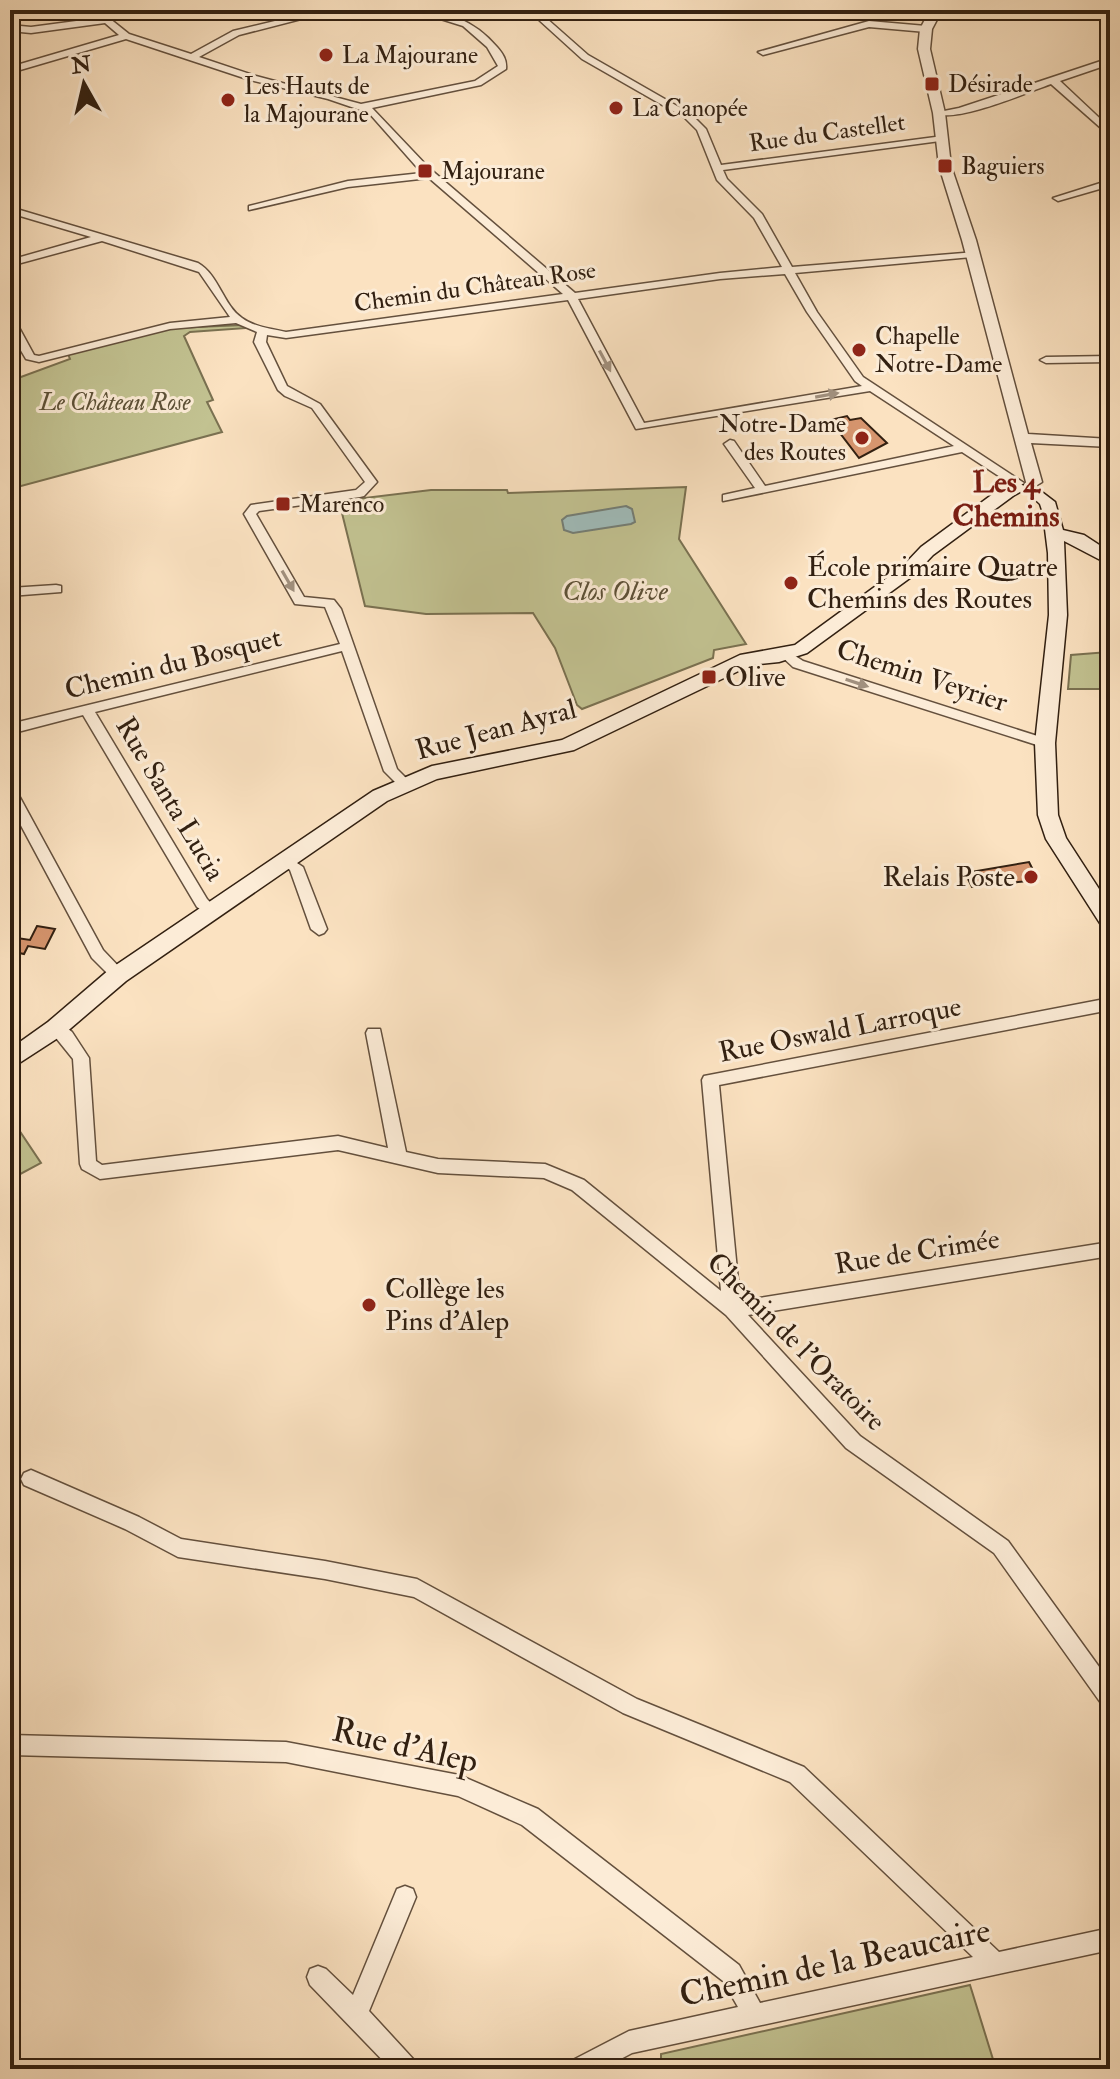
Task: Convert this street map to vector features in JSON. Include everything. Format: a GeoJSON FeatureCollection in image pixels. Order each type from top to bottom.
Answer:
{"type":"FeatureCollection","features":[{"type":"Feature","properties":{"kind":"main road"},"geometry":{"type":"LineString","coordinates":[[1026,486],[1050,507],[1055,533],[1057,606],[1045,743],[1048,815],[1056,839],[1110,923]]}},
{"type":"Feature","properties":{"kind":"main road","name":"Rue Jean Ayral"},"geometry":{"type":"LineString","coordinates":[[10,1060],[56,1028],[118,975],[358,809],[404,783],[432,773],[567,745],[747,659],[801,649],[908,571],[927,551],[1007,492],[1026,486]]}},
{"type":"Feature","properties":{"kind":"main road"},"geometry":{"type":"LineString","coordinates":[[1055,533],[1078,539],[1110,560]]}},
{"type":"Feature","properties":{"kind":"street"},"geometry":{"type":"LineString","coordinates":[[10,28],[31,30],[116,10]]}},
{"type":"Feature","properties":{"kind":"street"},"geometry":{"type":"LineString","coordinates":[[191,58],[236,33],[332,10]]}},
{"type":"Feature","properties":{"kind":"street"},"geometry":{"type":"LineString","coordinates":[[361,107],[478,83],[503,67],[502,60],[478,32],[461,20],[416,10]]}},
{"type":"Feature","properties":{"kind":"street"},"geometry":{"type":"LineString","coordinates":[[532,10],[585,57],[688,116],[701,129],[722,180],[758,216],[812,312],[859,379],[1026,486]]}},
{"type":"Feature","properties":{"kind":"street"},"geometry":{"type":"LineString","coordinates":[[936,10],[926,29],[924,49],[939,113],[945,166],[1022,438],[1026,486]]}},
{"type":"Feature","properties":{"kind":"street"},"geometry":{"type":"LineString","coordinates":[[100,15],[126,36],[253,78],[372,111],[430,175],[571,295],[640,427],[869,388]]}},
{"type":"Feature","properties":{"kind":"street"},"geometry":{"type":"LineString","coordinates":[[763,52],[869,24],[926,29]]}},
{"type":"Feature","properties":{"kind":"street"},"geometry":{"type":"LineString","coordinates":[[10,70],[126,36]]}},
{"type":"Feature","properties":{"kind":"street"},"geometry":{"type":"LineString","coordinates":[[939,113],[960,111],[1110,61]]}},
{"type":"Feature","properties":{"kind":"street"},"geometry":{"type":"LineString","coordinates":[[1052,79],[1110,133]]}},
{"type":"Feature","properties":{"kind":"street","name":"Rue du Castellet"},"geometry":{"type":"LineString","coordinates":[[718,168],[940,138]]}},
{"type":"Feature","properties":{"kind":"street"},"geometry":{"type":"LineString","coordinates":[[253,208],[348,184],[430,175]]}},
{"type":"Feature","properties":{"kind":"street"},"geometry":{"type":"LineString","coordinates":[[1058,198],[1110,183]]}},
{"type":"Feature","properties":{"kind":"street"},"geometry":{"type":"LineString","coordinates":[[10,210],[203,270],[237,320]]}},
{"type":"Feature","properties":{"kind":"street"},"geometry":{"type":"LineString","coordinates":[[10,263],[100,238]]}},
{"type":"Feature","properties":{"kind":"street","name":"Chemin du Château Rose"},"geometry":{"type":"LineString","coordinates":[[10,322],[30,357],[39,359],[170,326],[237,320],[263,331],[286,335],[571,295],[972,254]]}},
{"type":"Feature","properties":{"kind":"street"},"geometry":{"type":"LineString","coordinates":[[263,331],[260,342],[282,388],[316,406],[371,482],[360,493],[255,508],[250,514],[300,601],[329,603],[334,609],[391,771],[404,783]]}},
{"type":"Feature","properties":{"kind":"street"},"geometry":{"type":"LineString","coordinates":[[1046,360],[1110,359]]}},
{"type":"Feature","properties":{"kind":"street"},"geometry":{"type":"LineString","coordinates":[[1022,438],[1110,443]]}},
{"type":"Feature","properties":{"kind":"street"},"geometry":{"type":"LineString","coordinates":[[730,444],[762,490]]}},
{"type":"Feature","properties":{"kind":"street"},"geometry":{"type":"LineString","coordinates":[[727,498],[963,448]]}},
{"type":"Feature","properties":{"kind":"street"},"geometry":{"type":"LineString","coordinates":[[10,592],[56,589]]}},
{"type":"Feature","properties":{"kind":"street","name":"Chemin du Bosquet"},"geometry":{"type":"LineString","coordinates":[[10,729],[347,646]]}},
{"type":"Feature","properties":{"kind":"street","name":"Chemin Veyrier"},"geometry":{"type":"LineString","coordinates":[[786,654],[798,664],[1045,743]]}},
{"type":"Feature","properties":{"kind":"street","name":"Rue Santa Lucia"},"geometry":{"type":"LineString","coordinates":[[87,710],[202,903],[212,912]]}},
{"type":"Feature","properties":{"kind":"street"},"geometry":{"type":"LineString","coordinates":[[10,792],[14,809],[97,954],[118,975]]}},
{"type":"Feature","properties":{"kind":"street"},"geometry":{"type":"LineString","coordinates":[[285,860],[296,867],[319,929]]}},
{"type":"Feature","properties":{"kind":"street","name":"Rue Oswald Larroque"},"geometry":{"type":"LineString","coordinates":[[732,1310],[710,1080],[1110,1004]]}},
{"type":"Feature","properties":{"kind":"street","name":"Chemin de l'Oratoire"},"geometry":{"type":"LineString","coordinates":[[56,1028],[66,1036],[81,1058],[84,1141],[88,1164],[100,1172],[338,1143],[438,1166],[545,1171],[578,1185],[732,1310],[853,1442],[1001,1547],[1110,1699]]}},
{"type":"Feature","properties":{"kind":"street"},"geometry":{"type":"LineString","coordinates":[[374,1033],[398,1156]]}},
{"type":"Feature","properties":{"kind":"street","name":"Rue de Crimée"},"geometry":{"type":"LineString","coordinates":[[732,1310],[1110,1249]]}},
{"type":"Feature","properties":{"kind":"street"},"geometry":{"type":"LineString","coordinates":[[31,1479],[132,1523],[178,1548],[325,1570],[417,1588],[630,1706],[797,1774],[995,1963]]}},
{"type":"Feature","properties":{"kind":"street","name":"Rue d'Alep"},"geometry":{"type":"LineString","coordinates":[[10,1745],[286,1752],[459,1786],[530,1817],[731,1973],[753,2013]]}},
{"type":"Feature","properties":{"kind":"street"},"geometry":{"type":"LineString","coordinates":[[356,2014],[405,1897]]}},
{"type":"Feature","properties":{"kind":"street","name":"Chemin de la Beaucaire"},"geometry":{"type":"LineString","coordinates":[[579,2069],[629,2042],[1110,1939]]}},
{"type":"Feature","properties":{"kind":"street"},"geometry":{"type":"LineString","coordinates":[[318,1977],[407,2069]]}},
{"type":"Feature","properties":{"kind":"green space","name":"Le Château Rose"},"geometry":{"type":"Polygon","coordinates":[[[244,325],[247,328],[190,332],[184,336],[213,400],[207,402],[222,432],[10,489],[10,381],[70,359],[68,354],[173,328],[244,325]]]}},
{"type":"Feature","properties":{"kind":"green space","name":"Clos Olive"},"geometry":{"type":"Polygon","coordinates":[[[686,487],[679,539],[746,644],[714,650],[713,658],[582,709],[577,705],[555,648],[533,613],[426,614],[365,606],[339,501],[431,490],[507,490],[508,493],[686,487]]]}},
{"type":"Feature","properties":{"kind":"green space"},"geometry":{"type":"Polygon","coordinates":[[[1108,652],[1110,689],[1068,689],[1071,655],[1108,652]]]}},
{"type":"Feature","properties":{"kind":"green space"},"geometry":{"type":"Polygon","coordinates":[[[10,1118],[41,1163],[11,1179],[10,1118]]]}},
{"type":"Feature","properties":{"kind":"green space"},"geometry":{"type":"Polygon","coordinates":[[[970,1985],[996,2069],[661,2069],[661,2054],[970,1985]]]}},
{"type":"Feature","properties":{"kind":"water"},"geometry":{"type":"Polygon","coordinates":[[[626,506],[632,509],[635,522],[631,524],[573,533],[564,530],[562,520],[567,516],[626,506]]]}},
{"type":"Feature","properties":{"kind":"building","name":"Notre-Dame des Routes"},"geometry":{"type":"Polygon","coordinates":[[[847,416],[850,420],[861,418],[887,443],[859,458],[830,420],[847,416]]]}},
{"type":"Feature","properties":{"kind":"building"},"geometry":{"type":"Polygon","coordinates":[[[1029,862],[1038,880],[972,887],[965,873],[1029,862]]]}},
{"type":"Feature","properties":{"kind":"building"},"geometry":{"type":"Polygon","coordinates":[[[37,926],[55,929],[45,949],[28,946],[24,954],[10,951],[10,937],[30,940],[37,926]]]}},
{"type":"Feature","properties":{"kind":"place","name":"La Majourane"},"geometry":{"type":"Point","coordinates":[326,55]}},
{"type":"Feature","properties":{"kind":"place","name":"Désirade"},"geometry":{"type":"Point","coordinates":[932,84]}},
{"type":"Feature","properties":{"kind":"place","name":"Les Hauts de la Majourane"},"geometry":{"type":"Point","coordinates":[228,100]}},
{"type":"Feature","properties":{"kind":"place","name":"La Canopée"},"geometry":{"type":"Point","coordinates":[616,108]}},
{"type":"Feature","properties":{"kind":"place","name":"Baguiers"},"geometry":{"type":"Point","coordinates":[945,166]}},
{"type":"Feature","properties":{"kind":"place","name":"Majourane"},"geometry":{"type":"Point","coordinates":[425,171]}},
{"type":"Feature","properties":{"kind":"place","name":"Chapelle Notre-Dame"},"geometry":{"type":"Point","coordinates":[859,350]}},
{"type":"Feature","properties":{"kind":"place","name":"Notre-Dame des Routes"},"geometry":{"type":"Point","coordinates":[862,438]}},
{"type":"Feature","properties":{"kind":"place","name":"Marenco"},"geometry":{"type":"Point","coordinates":[283,504]}},
{"type":"Feature","properties":{"kind":"place","name":"École primaire Quatre Chemins des Routes"},"geometry":{"type":"Point","coordinates":[791,583]}},
{"type":"Feature","properties":{"kind":"place","name":"Olive"},"geometry":{"type":"Point","coordinates":[709,677]}},
{"type":"Feature","properties":{"kind":"place","name":"Relais Poste"},"geometry":{"type":"Point","coordinates":[1031,877]}},
{"type":"Feature","properties":{"kind":"place","name":"Collège les Pins d'Alep"},"geometry":{"type":"Point","coordinates":[369,1305]}},
{"type":"Feature","properties":{"kind":"district","name":"Les 4 Chemins"},"geometry":{"type":"Point","coordinates":[1006,499]}}]}
